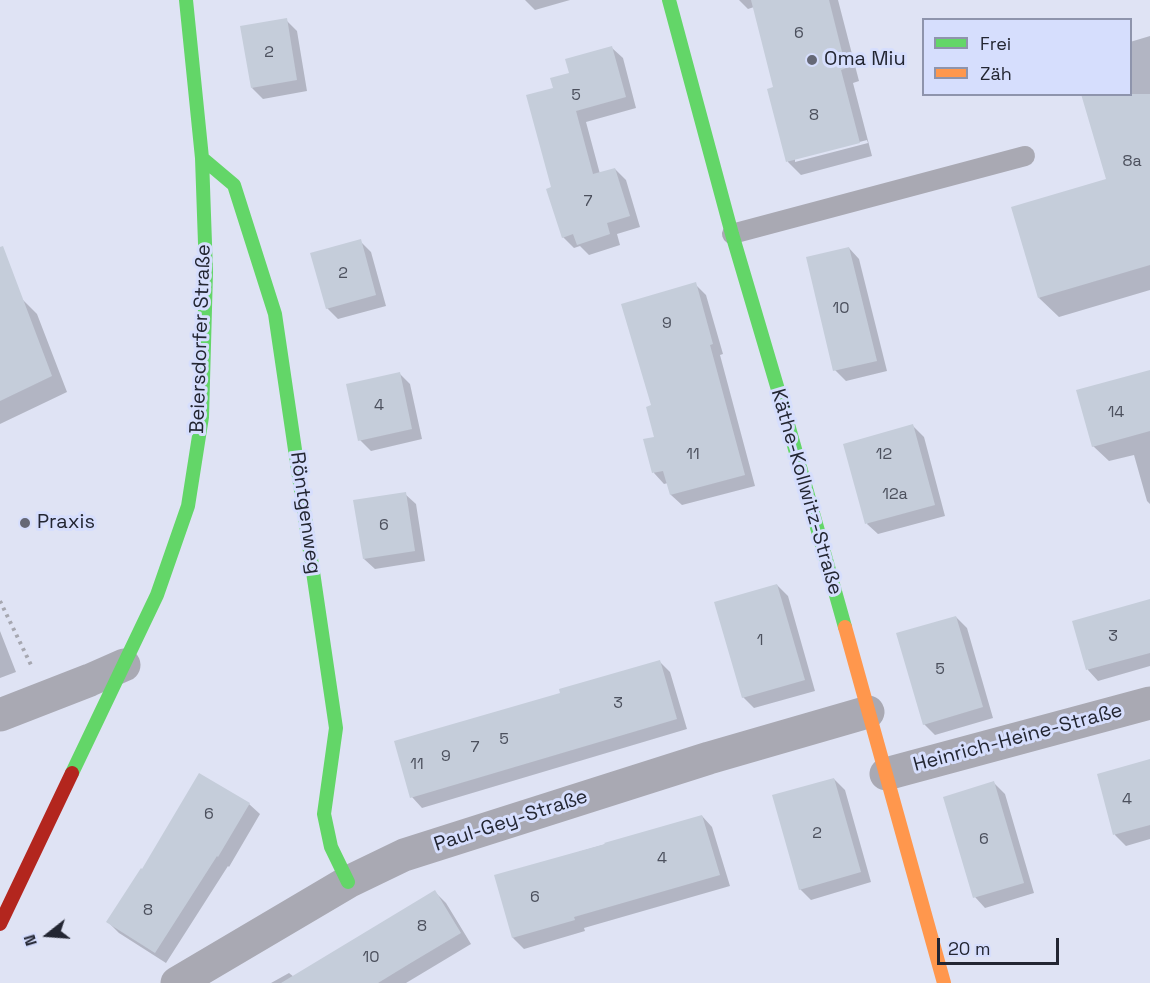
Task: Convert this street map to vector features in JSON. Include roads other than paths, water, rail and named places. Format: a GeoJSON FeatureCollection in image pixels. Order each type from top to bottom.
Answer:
{"type":"FeatureCollection","features":[{"type":"Feature","properties":{"kind":"street","name":"Beiersdorfer Straße"},"geometry":{"type":"LineString","coordinates":[[0,924],[157,596],[188,506],[202,417],[206,272],[202,158],[186,0]]}},
{"type":"Feature","properties":{"kind":"street","name":"Käthe-Kollwitz-Straße"},"geometry":{"type":"LineString","coordinates":[[669,0],[732,234],[784,410],[944,983]]}},
{"type":"Feature","properties":{"kind":"street","name":"Röntgenweg"},"geometry":{"type":"LineString","coordinates":[[202,158],[234,185],[275,314],[336,728],[324,814],[331,847],[348,882]]}},
{"type":"Feature","properties":{"kind":"street"},"geometry":{"type":"LineString","coordinates":[[0,715],[124,665]]}},
{"type":"Feature","properties":{"kind":"street","name":"Heinrich-Heine-Straße"},"geometry":{"type":"LineString","coordinates":[[886,774],[1150,703]]}},
{"type":"Feature","properties":{"kind":"street","name":"Paul-Gey-Straße"},"geometry":{"type":"LineString","coordinates":[[177,983],[348,882],[404,855],[709,758],[868,712]]}},
{"type":"Feature","properties":{"kind":"lane"},"geometry":{"type":"LineString","coordinates":[[732,234],[1025,156]]}},
{"type":"Feature","properties":{"kind":"place","name":"Oma Miu"},"geometry":{"type":"Point","coordinates":[812,60]}},
{"type":"Feature","properties":{"kind":"place","name":"Praxis"},"geometry":{"type":"Point","coordinates":[25,523]}}]}
